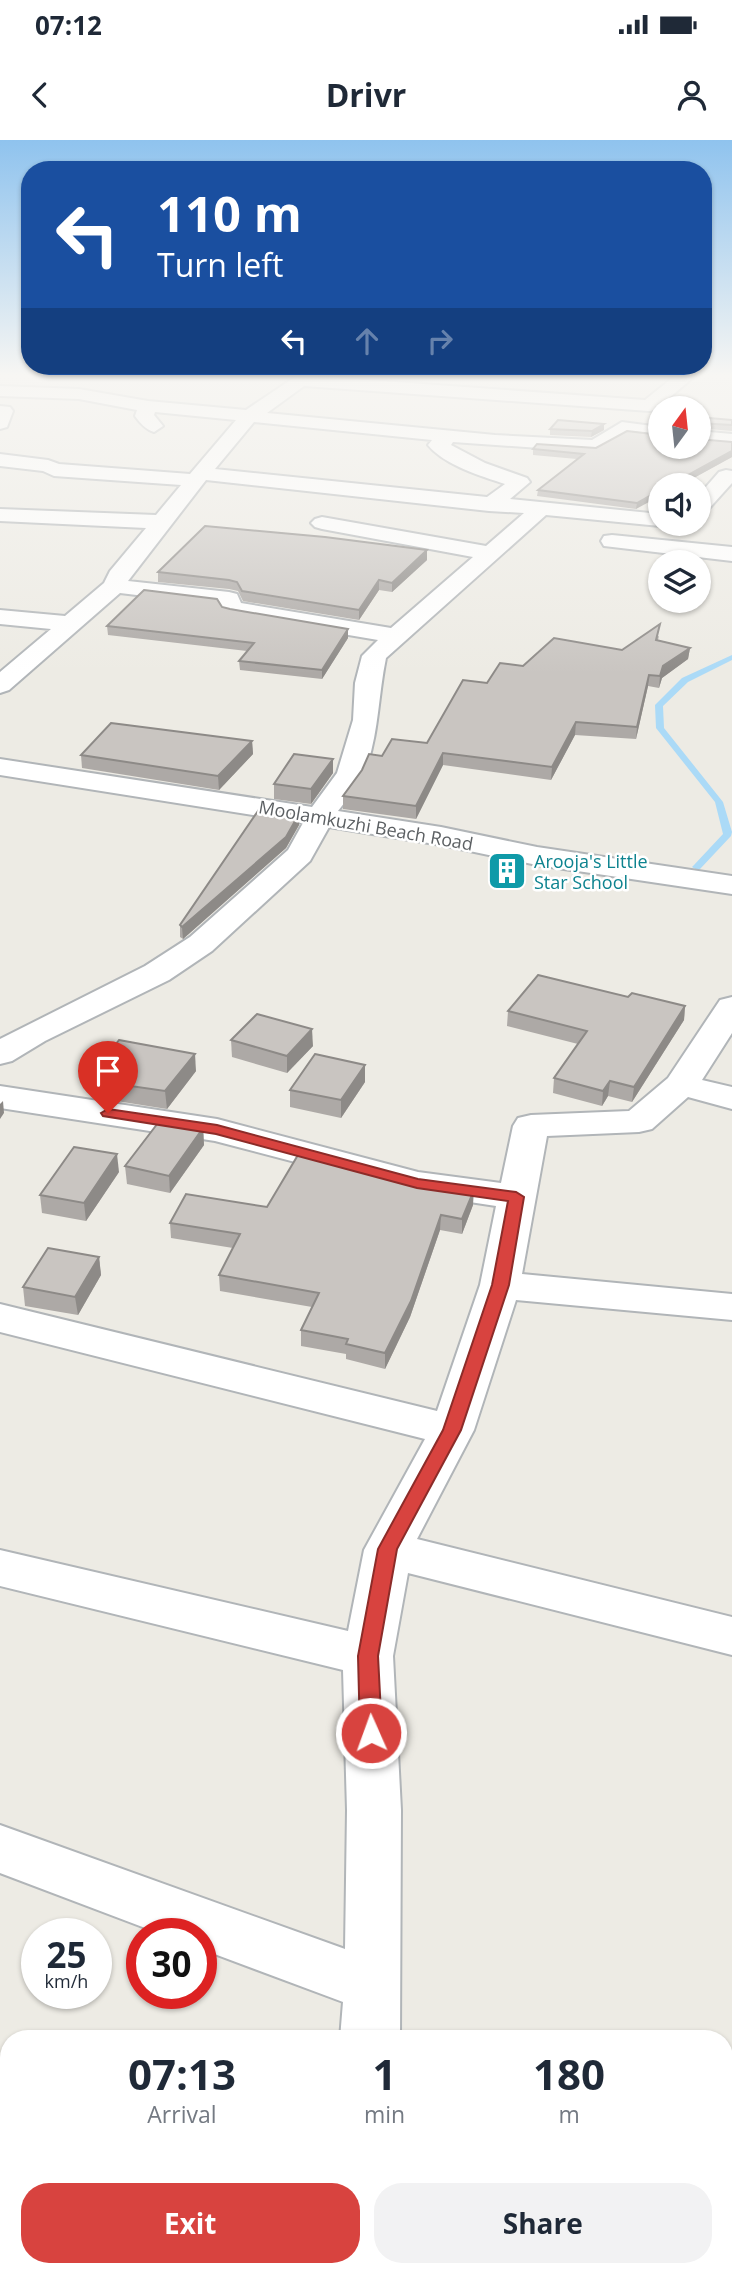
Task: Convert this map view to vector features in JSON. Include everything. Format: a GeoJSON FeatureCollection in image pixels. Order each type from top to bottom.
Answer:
{"type":"FeatureCollection","features":[{"type":"Feature","properties":{"kind":"street"},"geometry":{"type":"LineString","coordinates":[[150,475],[489,505],[541,521],[648,520]]}},
{"type":"Feature","properties":{"kind":"street"},"geometry":{"type":"LineString","coordinates":[[489,505],[520,482],[493,475]]}},
{"type":"Feature","properties":{"kind":"street"},"geometry":{"type":"LineString","coordinates":[[711,494],[726,476],[732,477]]}},
{"type":"Feature","properties":{"kind":"street"},"geometry":{"type":"LineString","coordinates":[[0,685],[115,586],[118,576],[198,477]]}},
{"type":"Feature","properties":{"kind":"street"},"geometry":{"type":"LineString","coordinates":[[0,515],[160,522]]}},
{"type":"Feature","properties":{"kind":"street"},"geometry":{"type":"LineString","coordinates":[[0,1054],[33,1034],[157,972],[201,944],[300,855],[320,817],[351,773],[366,720],[368,683],[374,656],[516,530],[541,521]]}},
{"type":"Feature","properties":{"kind":"street"},"geometry":{"type":"LineString","coordinates":[[322,523],[490,553]]}},
{"type":"Feature","properties":{"kind":"street"},"geometry":{"type":"LineString","coordinates":[[595,539],[732,554]]}},
{"type":"Feature","properties":{"kind":"street"},"geometry":{"type":"LineString","coordinates":[[115,586],[229,599],[231,608],[396,635]]}},
{"type":"Feature","properties":{"kind":"street"},"geometry":{"type":"LineString","coordinates":[[0,617],[70,625]]}},
{"type":"Feature","properties":{"kind":"street","name":"Moolamkuzhi Beach Road"},"geometry":{"type":"LineString","coordinates":[[0,767],[320,817],[537,856],[732,885]]}},
{"type":"Feature","properties":{"kind":"street"},"geometry":{"type":"LineString","coordinates":[[0,1849],[371,2012],[374,1810],[368,1656],[388,1549],[452,1430],[500,1285],[531,1126],[639,1121],[681,1085],[732,1007]]}},
{"type":"Feature","properties":{"kind":"street"},"geometry":{"type":"LineString","coordinates":[[681,1085],[732,1098]]}},
{"type":"Feature","properties":{"kind":"street"},"geometry":{"type":"LineString","coordinates":[[0,1097],[217,1130],[417,1184],[516,1197]]}},
{"type":"Feature","properties":{"kind":"street"},"geometry":{"type":"LineString","coordinates":[[500,1285],[732,1307]]}},
{"type":"Feature","properties":{"kind":"street"},"geometry":{"type":"LineString","coordinates":[[0,1318],[452,1430]]}},
{"type":"Feature","properties":{"kind":"street"},"geometry":{"type":"LineString","coordinates":[[388,1549],[732,1636]]}},
{"type":"Feature","properties":{"kind":"street"},"geometry":{"type":"LineString","coordinates":[[0,1568],[368,1656]]}},
{"type":"Feature","properties":{"kind":"building"},"geometry":{"type":"Polygon","coordinates":[[[558,475],[648,475],[648,497],[637,503],[538,490],[558,475]]]}},
{"type":"Feature","properties":{"kind":"building"},"geometry":{"type":"Polygon","coordinates":[[[205,526],[427,550],[392,583],[379,580],[359,610],[242,591],[237,582],[229,580],[158,572],[205,526]]]}},
{"type":"Feature","properties":{"kind":"building"},"geometry":{"type":"Polygon","coordinates":[[[144,590],[217,599],[222,607],[230,609],[348,629],[322,670],[239,661],[254,643],[107,626],[144,590]]]}},
{"type":"Feature","properties":{"kind":"building"},"geometry":{"type":"Polygon","coordinates":[[[660,624],[656,640],[690,648],[663,666],[660,676],[649,675],[637,727],[576,722],[552,767],[443,753],[416,806],[343,796],[362,770],[369,754],[382,756],[392,739],[427,743],[463,680],[487,683],[500,663],[523,666],[554,638],[622,650],[660,624]]]}},
{"type":"Feature","properties":{"kind":"building"},"geometry":{"type":"Polygon","coordinates":[[[111,723],[252,741],[218,776],[81,755],[111,723]]]}},
{"type":"Feature","properties":{"kind":"building"},"geometry":{"type":"Polygon","coordinates":[[[294,754],[333,759],[311,789],[274,784],[294,754]]]}},
{"type":"Feature","properties":{"kind":"building"},"geometry":{"type":"Polygon","coordinates":[[[260,808],[299,814],[286,837],[182,927],[180,925],[260,808]]]}},
{"type":"Feature","properties":{"kind":"building"},"geometry":{"type":"Polygon","coordinates":[[[538,975],[628,997],[632,993],[685,1006],[634,1087],[610,1081],[603,1091],[554,1078],[587,1031],[508,1011],[538,975]]]}},
{"type":"Feature","properties":{"kind":"building"},"geometry":{"type":"Polygon","coordinates":[[[257,1014],[312,1029],[287,1056],[231,1040],[257,1014]]]}},
{"type":"Feature","properties":{"kind":"building"},"geometry":{"type":"Polygon","coordinates":[[[119,1040],[195,1054],[165,1091],[89,1080],[119,1040]]]}},
{"type":"Feature","properties":{"kind":"building"},"geometry":{"type":"Polygon","coordinates":[[[315,1054],[365,1065],[341,1100],[290,1090],[315,1054]]]}},
{"type":"Feature","properties":{"kind":"building"},"geometry":{"type":"Polygon","coordinates":[[[161,1119],[203,1128],[169,1176],[125,1166],[161,1119]]]}},
{"type":"Feature","properties":{"kind":"building"},"geometry":{"type":"Polygon","coordinates":[[[74,1147],[117,1154],[84,1203],[40,1195],[74,1147]]]}},
{"type":"Feature","properties":{"kind":"building"},"geometry":{"type":"Polygon","coordinates":[[[298,1155],[417,1181],[474,1190],[462,1219],[441,1215],[411,1301],[385,1353],[346,1344],[348,1339],[301,1330],[319,1293],[219,1275],[240,1234],[170,1223],[186,1194],[267,1207],[298,1155]]]}},
{"type":"Feature","properties":{"kind":"building"},"geometry":{"type":"Polygon","coordinates":[[[48,1248],[99,1257],[75,1297],[23,1287],[48,1248]]]}},
{"type":"Feature","properties":{"kind":"waterway"},"geometry":{"type":"LineString","coordinates":[[697,867],[728,834],[719,802],[660,728],[659,705],[685,680],[732,657]]}},
{"type":"Feature","properties":{"kind":"place","name":"Arooja's Little Star School"},"geometry":{"type":"Point","coordinates":[507,871]}},
{"type":"Feature","properties":{"kind":"route"},"geometry":{"type":"LineString","coordinates":[[108,1113],[217,1130],[417,1184],[516,1197],[500,1285],[452,1430],[388,1549],[368,1656],[371,1733]]}}]}
